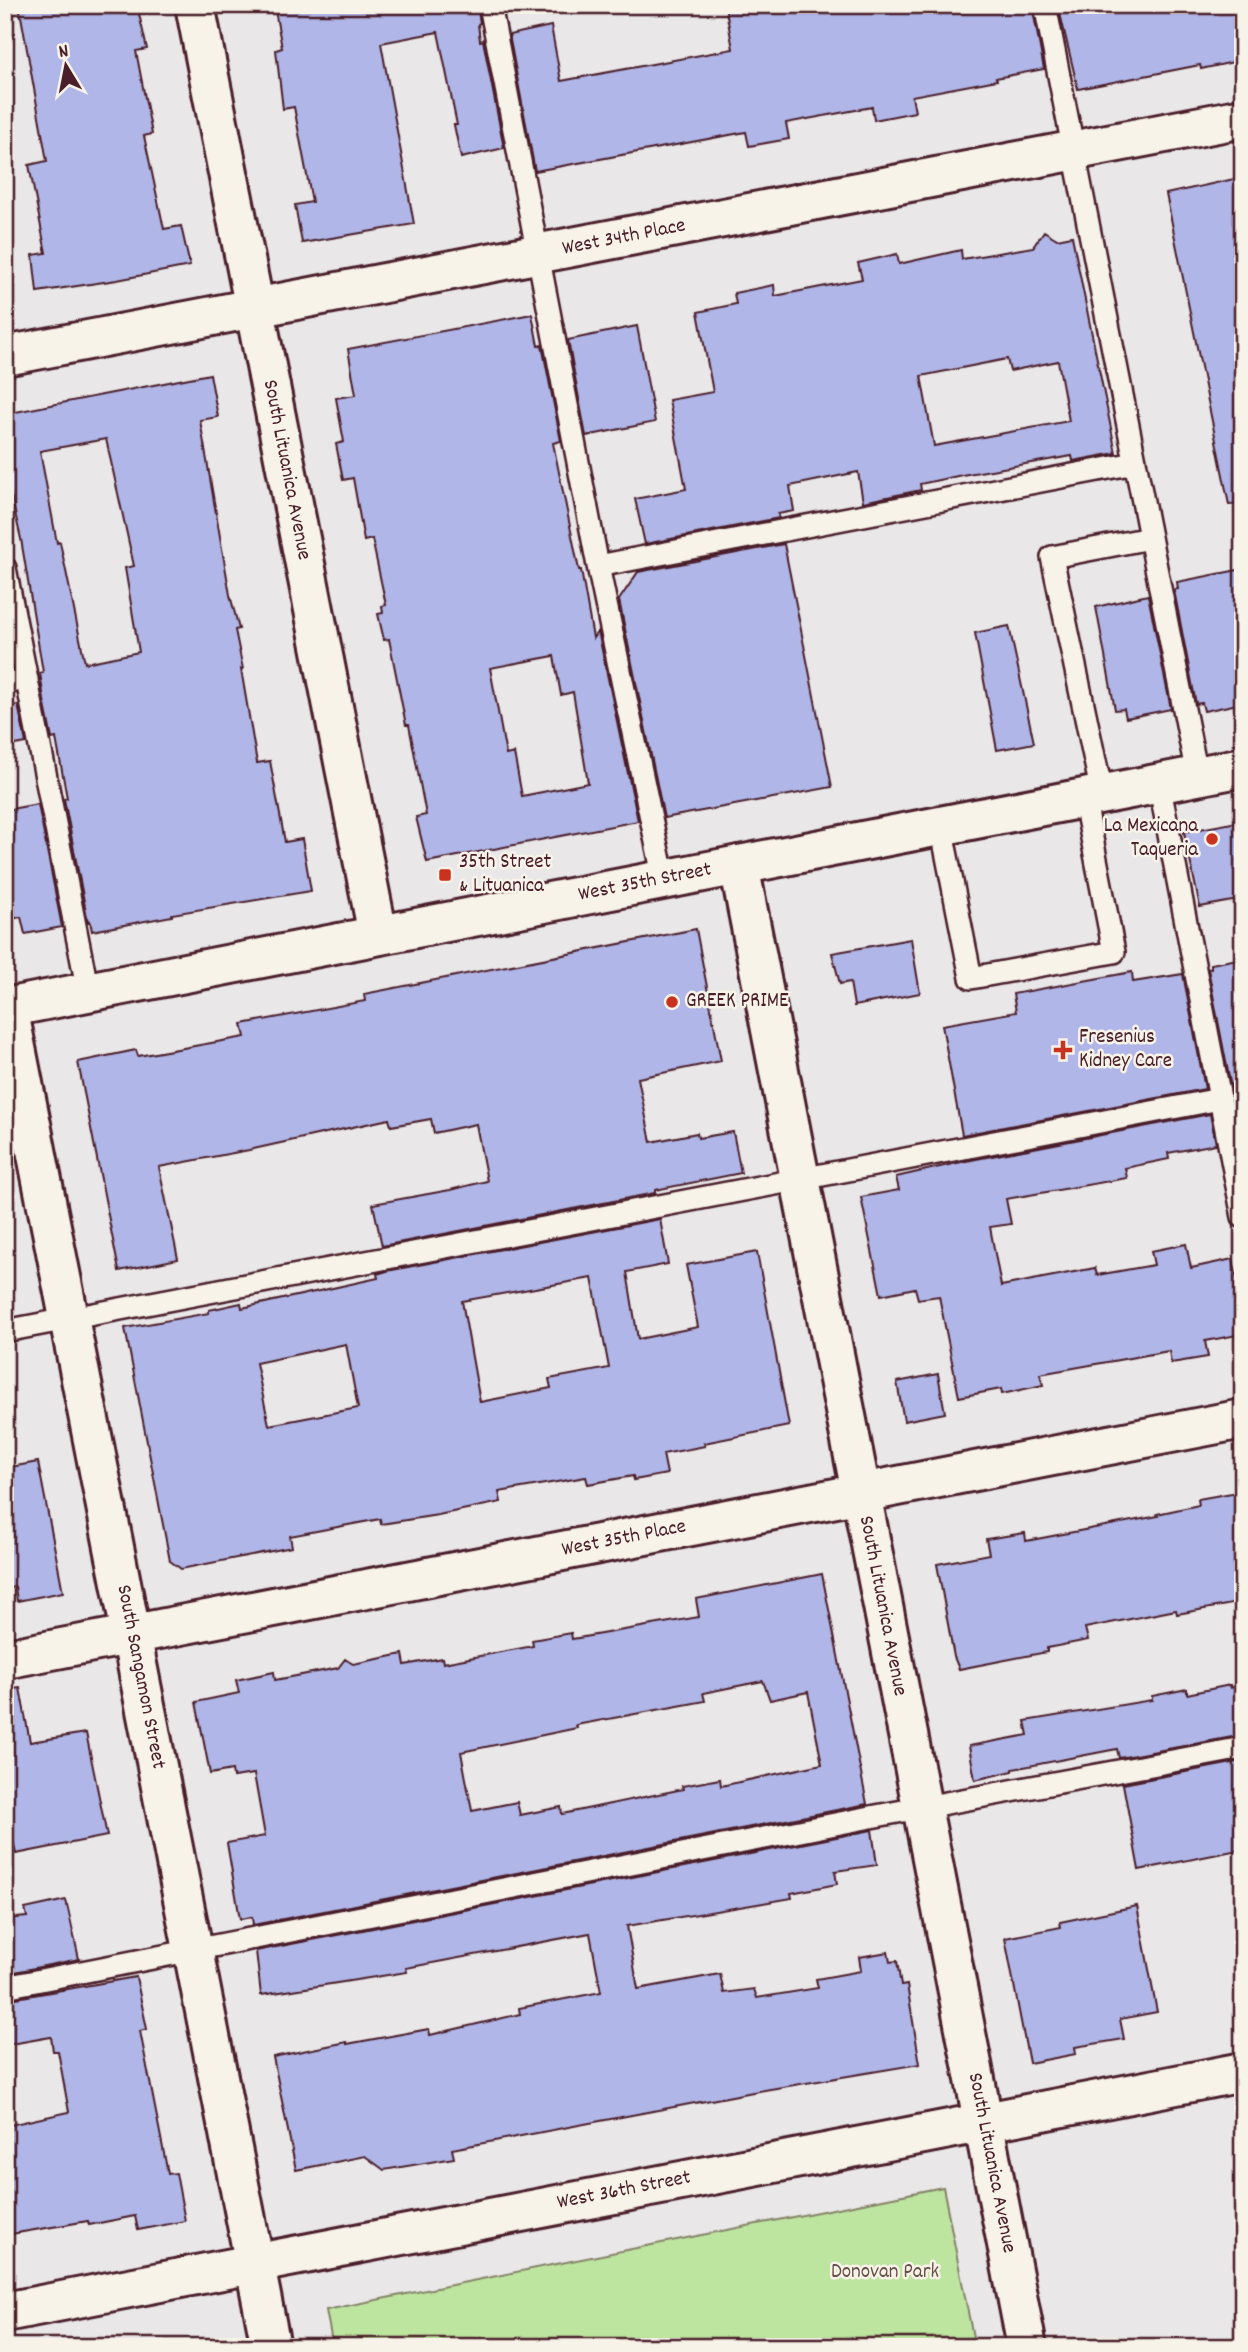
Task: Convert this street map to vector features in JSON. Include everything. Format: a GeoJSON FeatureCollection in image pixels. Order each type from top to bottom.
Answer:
{"type":"FeatureCollection","features":[{"type":"Feature","properties":{"kind":"street","name":"South Lituanica Avenue"},"geometry":{"type":"LineString","coordinates":[[195,5],[377,935]]}},
{"type":"Feature","properties":{"kind":"street","name":"West 34th Place"},"geometry":{"type":"LineString","coordinates":[[5,356],[1243,118]]}},
{"type":"Feature","properties":{"kind":"street","name":"West 35th Street"},"geometry":{"type":"LineString","coordinates":[[7,1007],[1243,766]]}},
{"type":"Feature","properties":{"kind":"street","name":"South Lituanica Avenue"},"geometry":{"type":"LineString","coordinates":[[738,865],[1027,2347]]}},
{"type":"Feature","properties":{"kind":"street","name":"South Sangamon Street"},"geometry":{"type":"LineString","coordinates":[[7,1007],[271,2347]]}},
{"type":"Feature","properties":{"kind":"street","name":"West 35th Place"},"geometry":{"type":"LineString","coordinates":[[5,1659],[1243,1419]]}},
{"type":"Feature","properties":{"kind":"street","name":"West 36th Street"},"geometry":{"type":"LineString","coordinates":[[5,2312],[1243,2071]]}},
{"type":"Feature","properties":{"kind":"lane"},"geometry":{"type":"LineString","coordinates":[[491,5],[598,566],[664,880]]}},
{"type":"Feature","properties":{"kind":"lane"},"geometry":{"type":"LineString","coordinates":[[1045,5],[1197,775]]}},
{"type":"Feature","properties":{"kind":"lane"},"geometry":{"type":"LineString","coordinates":[[598,566],[1135,463]]}},
{"type":"Feature","properties":{"kind":"lane"},"geometry":{"type":"LineString","coordinates":[[941,826],[971,978],[1114,952],[1093,796],[1052,557],[1150,538]]}},
{"type":"Feature","properties":{"kind":"lane"},"geometry":{"type":"LineString","coordinates":[[5,568],[88,992]]}},
{"type":"Feature","properties":{"kind":"lane"},"geometry":{"type":"LineString","coordinates":[[5,683],[27,680]]}},
{"type":"Feature","properties":{"kind":"lane"},"geometry":{"type":"LineString","coordinates":[[1159,783],[1243,1217]]}},
{"type":"Feature","properties":{"kind":"lane"},"geometry":{"type":"LineString","coordinates":[[5,1332],[1220,1099]]}},
{"type":"Feature","properties":{"kind":"lane"},"geometry":{"type":"LineString","coordinates":[[5,1987],[922,1807],[1243,1748]]}},
{"type":"Feature","properties":{"kind":"green space","name":"Donovan Park"},"geometry":{"type":"Polygon","coordinates":[[[943,2187],[975,2347],[333,2347],[326,2310],[943,2187]]]}},
{"type":"Feature","properties":{"kind":"building"},"geometry":{"type":"Polygon","coordinates":[[[19,5],[137,5],[147,49],[136,51],[152,134],[144,136],[164,229],[181,226],[190,266],[37,292],[33,255],[46,253],[29,165],[47,161],[19,5]]]}},
{"type":"Feature","properties":{"kind":"building"},"geometry":{"type":"Polygon","coordinates":[[[274,5],[477,5],[480,41],[483,40],[504,148],[461,158],[438,32],[381,43],[414,224],[302,243],[295,205],[312,202],[294,107],[283,109],[276,50],[282,48],[274,5]]]}},
{"type":"Feature","properties":{"kind":"building"},"geometry":{"type":"Polygon","coordinates":[[[725,5],[1032,5],[1044,69],[912,96],[915,112],[874,120],[872,107],[786,123],[789,139],[749,146],[746,132],[535,171],[509,35],[551,26],[561,81],[733,49],[725,5]]]}},
{"type":"Feature","properties":{"kind":"building"},"geometry":{"type":"Polygon","coordinates":[[[1058,5],[1243,5],[1243,60],[1201,69],[1200,65],[1078,89],[1058,5]]]}},
{"type":"Feature","properties":{"kind":"building"},"geometry":{"type":"Polygon","coordinates":[[[1243,177],[1243,504],[1229,505],[1166,194],[1243,177]]]}},
{"type":"Feature","properties":{"kind":"building"},"geometry":{"type":"Polygon","coordinates":[[[1044,231],[1057,239],[1072,236],[1116,453],[1073,461],[1072,456],[962,475],[920,484],[921,490],[863,502],[858,472],[790,486],[794,511],[778,514],[779,518],[645,544],[635,499],[686,489],[669,400],[713,392],[698,312],[736,304],[734,293],[774,285],[775,296],[862,279],[858,263],[897,254],[899,264],[961,250],[962,259],[1033,247],[1044,231]],[[1007,359],[921,376],[934,446],[1069,421],[1058,361],[1010,371],[1007,359]]]}},
{"type":"Feature","properties":{"kind":"building"},"geometry":{"type":"Polygon","coordinates":[[[532,314],[538,346],[542,345],[561,441],[553,443],[593,638],[598,631],[638,821],[427,862],[416,817],[426,815],[389,639],[384,640],[378,614],[383,613],[382,606],[386,605],[372,539],[364,541],[353,478],[343,480],[336,444],[344,442],[336,398],[356,395],[348,349],[532,314]],[[554,656],[490,668],[506,755],[514,753],[522,796],[588,783],[573,692],[561,695],[554,656]]]}},
{"type":"Feature","properties":{"kind":"building"},"geometry":{"type":"Polygon","coordinates":[[[637,326],[655,422],[586,436],[568,340],[637,326]]]}},
{"type":"Feature","properties":{"kind":"building"},"geometry":{"type":"Polygon","coordinates":[[[210,374],[218,417],[200,420],[230,595],[239,629],[235,630],[257,763],[270,761],[285,842],[302,839],[311,891],[172,914],[92,931],[64,799],[67,798],[56,738],[52,739],[44,700],[40,673],[43,672],[21,539],[5,469],[5,414],[210,374]],[[106,439],[40,451],[57,543],[60,542],[85,663],[139,652],[125,568],[134,566],[106,439]]]}},
{"type":"Feature","properties":{"kind":"building"},"geometry":{"type":"Polygon","coordinates":[[[784,544],[832,787],[664,818],[619,600],[638,572],[784,544]]]}},
{"type":"Feature","properties":{"kind":"building"},"geometry":{"type":"Polygon","coordinates":[[[1243,569],[1243,703],[1204,711],[1202,703],[1196,704],[1174,590],[1178,589],[1177,582],[1243,569]]]}},
{"type":"Feature","properties":{"kind":"building"},"geometry":{"type":"Polygon","coordinates":[[[1148,595],[1171,709],[1126,718],[1124,709],[1115,710],[1096,607],[1148,595]]]}},
{"type":"Feature","properties":{"kind":"building"},"geometry":{"type":"Polygon","coordinates":[[[1009,626],[1034,743],[997,750],[975,633],[1009,626]]]}},
{"type":"Feature","properties":{"kind":"building"},"geometry":{"type":"Polygon","coordinates":[[[18,705],[26,743],[5,747],[5,707],[18,705]]]}},
{"type":"Feature","properties":{"kind":"building"},"geometry":{"type":"Polygon","coordinates":[[[38,804],[62,927],[25,934],[21,917],[5,920],[5,810],[38,804]]]}},
{"type":"Feature","properties":{"kind":"building"},"geometry":{"type":"Polygon","coordinates":[[[1243,821],[1243,899],[1200,907],[1184,832],[1243,821]]]}},
{"type":"Feature","properties":{"kind":"building"},"geometry":{"type":"Polygon","coordinates":[[[696,929],[721,1061],[638,1078],[651,1142],[697,1133],[698,1138],[733,1132],[741,1173],[655,1190],[655,1193],[382,1246],[373,1204],[487,1181],[476,1124],[434,1133],[431,1119],[391,1126],[389,1119],[159,1167],[178,1259],[119,1271],[78,1062],[136,1050],[138,1056],[245,1037],[242,1024],[365,1001],[364,994],[696,929]]]}},
{"type":"Feature","properties":{"kind":"building"},"geometry":{"type":"Polygon","coordinates":[[[911,939],[920,993],[854,1006],[850,982],[840,984],[832,953],[911,939]]]}},
{"type":"Feature","properties":{"kind":"building"},"geometry":{"type":"Polygon","coordinates":[[[1243,958],[1241,1139],[1208,969],[1211,964],[1243,958]]]}},
{"type":"Feature","properties":{"kind":"building","name":"Fresenius Kidney Care"},"geometry":{"type":"Polygon","coordinates":[[[1132,972],[1133,982],[1183,974],[1205,1089],[962,1135],[942,1025],[1016,1012],[1013,994],[1132,972]]]}},
{"type":"Feature","properties":{"kind":"building"},"geometry":{"type":"Polygon","coordinates":[[[1210,1114],[1216,1144],[1168,1153],[1169,1159],[1125,1168],[1127,1178],[1006,1199],[1011,1224],[990,1227],[1001,1286],[1095,1268],[1097,1275],[1154,1265],[1151,1251],[1186,1244],[1191,1268],[1233,1259],[1243,1310],[1243,1334],[1205,1341],[1208,1357],[1171,1363],[1169,1351],[1040,1374],[1043,1385],[1002,1394],[1001,1389],[959,1397],[939,1296],[918,1299],[915,1288],[881,1295],[861,1197],[899,1190],[896,1177],[1210,1114]]]}},
{"type":"Feature","properties":{"kind":"building"},"geometry":{"type":"Polygon","coordinates":[[[660,1219],[668,1264],[627,1272],[638,1339],[698,1327],[686,1265],[757,1252],[789,1426],[663,1454],[667,1474],[634,1480],[633,1476],[588,1484],[586,1477],[499,1492],[501,1502],[438,1515],[381,1524],[380,1519],[290,1536],[292,1547],[181,1569],[170,1561],[125,1328],[209,1313],[209,1310],[241,1303],[242,1308],[378,1278],[377,1274],[660,1219]],[[592,1278],[462,1301],[480,1402],[551,1388],[549,1379],[609,1368],[592,1278]],[[346,1344],[256,1363],[269,1425],[358,1408],[346,1344]]]}},
{"type":"Feature","properties":{"kind":"building"},"geometry":{"type":"Polygon","coordinates":[[[938,1374],[945,1413],[904,1421],[897,1382],[938,1374]]]}},
{"type":"Feature","properties":{"kind":"building"},"geometry":{"type":"Polygon","coordinates":[[[38,1462],[63,1592],[17,1601],[15,1587],[5,1589],[5,1468],[38,1462]]]}},
{"type":"Feature","properties":{"kind":"building"},"geometry":{"type":"Polygon","coordinates":[[[1243,1491],[1243,1602],[1177,1614],[1176,1610],[1085,1628],[1088,1640],[1047,1648],[1047,1652],[959,1669],[954,1657],[937,1564],[989,1554],[986,1539],[1025,1533],[1026,1541],[1158,1516],[1157,1514],[1199,1505],[1198,1499],[1243,1491]]]}},
{"type":"Feature","properties":{"kind":"building"},"geometry":{"type":"Polygon","coordinates":[[[822,1574],[867,1804],[253,1925],[252,1917],[240,1919],[227,1843],[265,1836],[254,1774],[233,1777],[232,1770],[210,1774],[196,1702],[239,1693],[236,1680],[274,1672],[275,1680],[338,1668],[345,1659],[353,1664],[403,1654],[405,1665],[442,1658],[443,1663],[533,1646],[532,1640],[571,1633],[572,1639],[699,1617],[696,1599],[822,1574]],[[763,1681],[703,1693],[705,1701],[576,1725],[577,1728],[461,1752],[472,1811],[517,1802],[520,1815],[561,1807],[562,1814],[683,1789],[682,1786],[720,1779],[721,1786],[822,1764],[808,1692],[770,1700],[763,1681]]]}},
{"type":"Feature","properties":{"kind":"building"},"geometry":{"type":"Polygon","coordinates":[[[1230,1685],[1230,1688],[1243,1685],[1243,1735],[1119,1758],[1117,1749],[1013,1769],[975,1780],[969,1746],[1028,1735],[1025,1721],[1152,1700],[1152,1696],[1187,1689],[1187,1694],[1230,1685]]]}},
{"type":"Feature","properties":{"kind":"building"},"geometry":{"type":"Polygon","coordinates":[[[20,1688],[30,1742],[86,1733],[107,1836],[16,1854],[13,1841],[5,1842],[5,1690],[20,1688]]]}},
{"type":"Feature","properties":{"kind":"building"},"geometry":{"type":"Polygon","coordinates":[[[1243,1761],[1243,1849],[1139,1870],[1123,1784],[1243,1761]]]}},
{"type":"Feature","properties":{"kind":"building"},"geometry":{"type":"Polygon","coordinates":[[[872,1830],[877,1865],[835,1871],[837,1884],[791,1893],[792,1898],[627,1926],[638,1989],[720,1974],[724,1993],[754,1989],[757,1998],[818,1988],[816,1979],[861,1971],[859,1957],[888,1952],[890,1962],[897,1961],[901,1986],[907,1985],[920,2064],[753,2092],[452,2149],[454,2158],[384,2170],[365,2156],[296,2170],[273,2057],[429,2029],[430,2035],[520,2014],[519,2008],[601,1992],[590,1933],[406,1968],[407,1972],[261,1995],[256,1951],[872,1830]]]}},
{"type":"Feature","properties":{"kind":"building"},"geometry":{"type":"Polygon","coordinates":[[[66,1900],[79,1959],[5,1974],[5,1919],[27,1917],[25,1909],[66,1900]]]}},
{"type":"Feature","properties":{"kind":"building"},"geometry":{"type":"Polygon","coordinates":[[[1137,1906],[1157,2012],[1120,2019],[1124,2039],[1075,2047],[1076,2054],[1029,2063],[1005,1938],[1061,1927],[1060,1922],[1137,1906]]]}},
{"type":"Feature","properties":{"kind":"building"},"geometry":{"type":"Polygon","coordinates":[[[136,1977],[147,2029],[140,2031],[168,2174],[176,2173],[185,2221],[138,2230],[135,2216],[89,2225],[88,2221],[5,2235],[5,2126],[69,2112],[58,2051],[53,2051],[51,2037],[5,2045],[5,2000],[136,1977]]]}},
{"type":"Feature","properties":{"kind":"place","name":"La Mexicana Taqueria"},"geometry":{"type":"Point","coordinates":[1212,839]}},
{"type":"Feature","properties":{"kind":"place","name":"35th Street & Lituanica"},"geometry":{"type":"Point","coordinates":[445,875]}},
{"type":"Feature","properties":{"kind":"place","name":"GREEK PRIME"},"geometry":{"type":"Point","coordinates":[672,1002]}},
{"type":"Feature","properties":{"kind":"place","name":"Fresenius Kidney Care"},"geometry":{"type":"Point","coordinates":[1063,1050]}}]}
